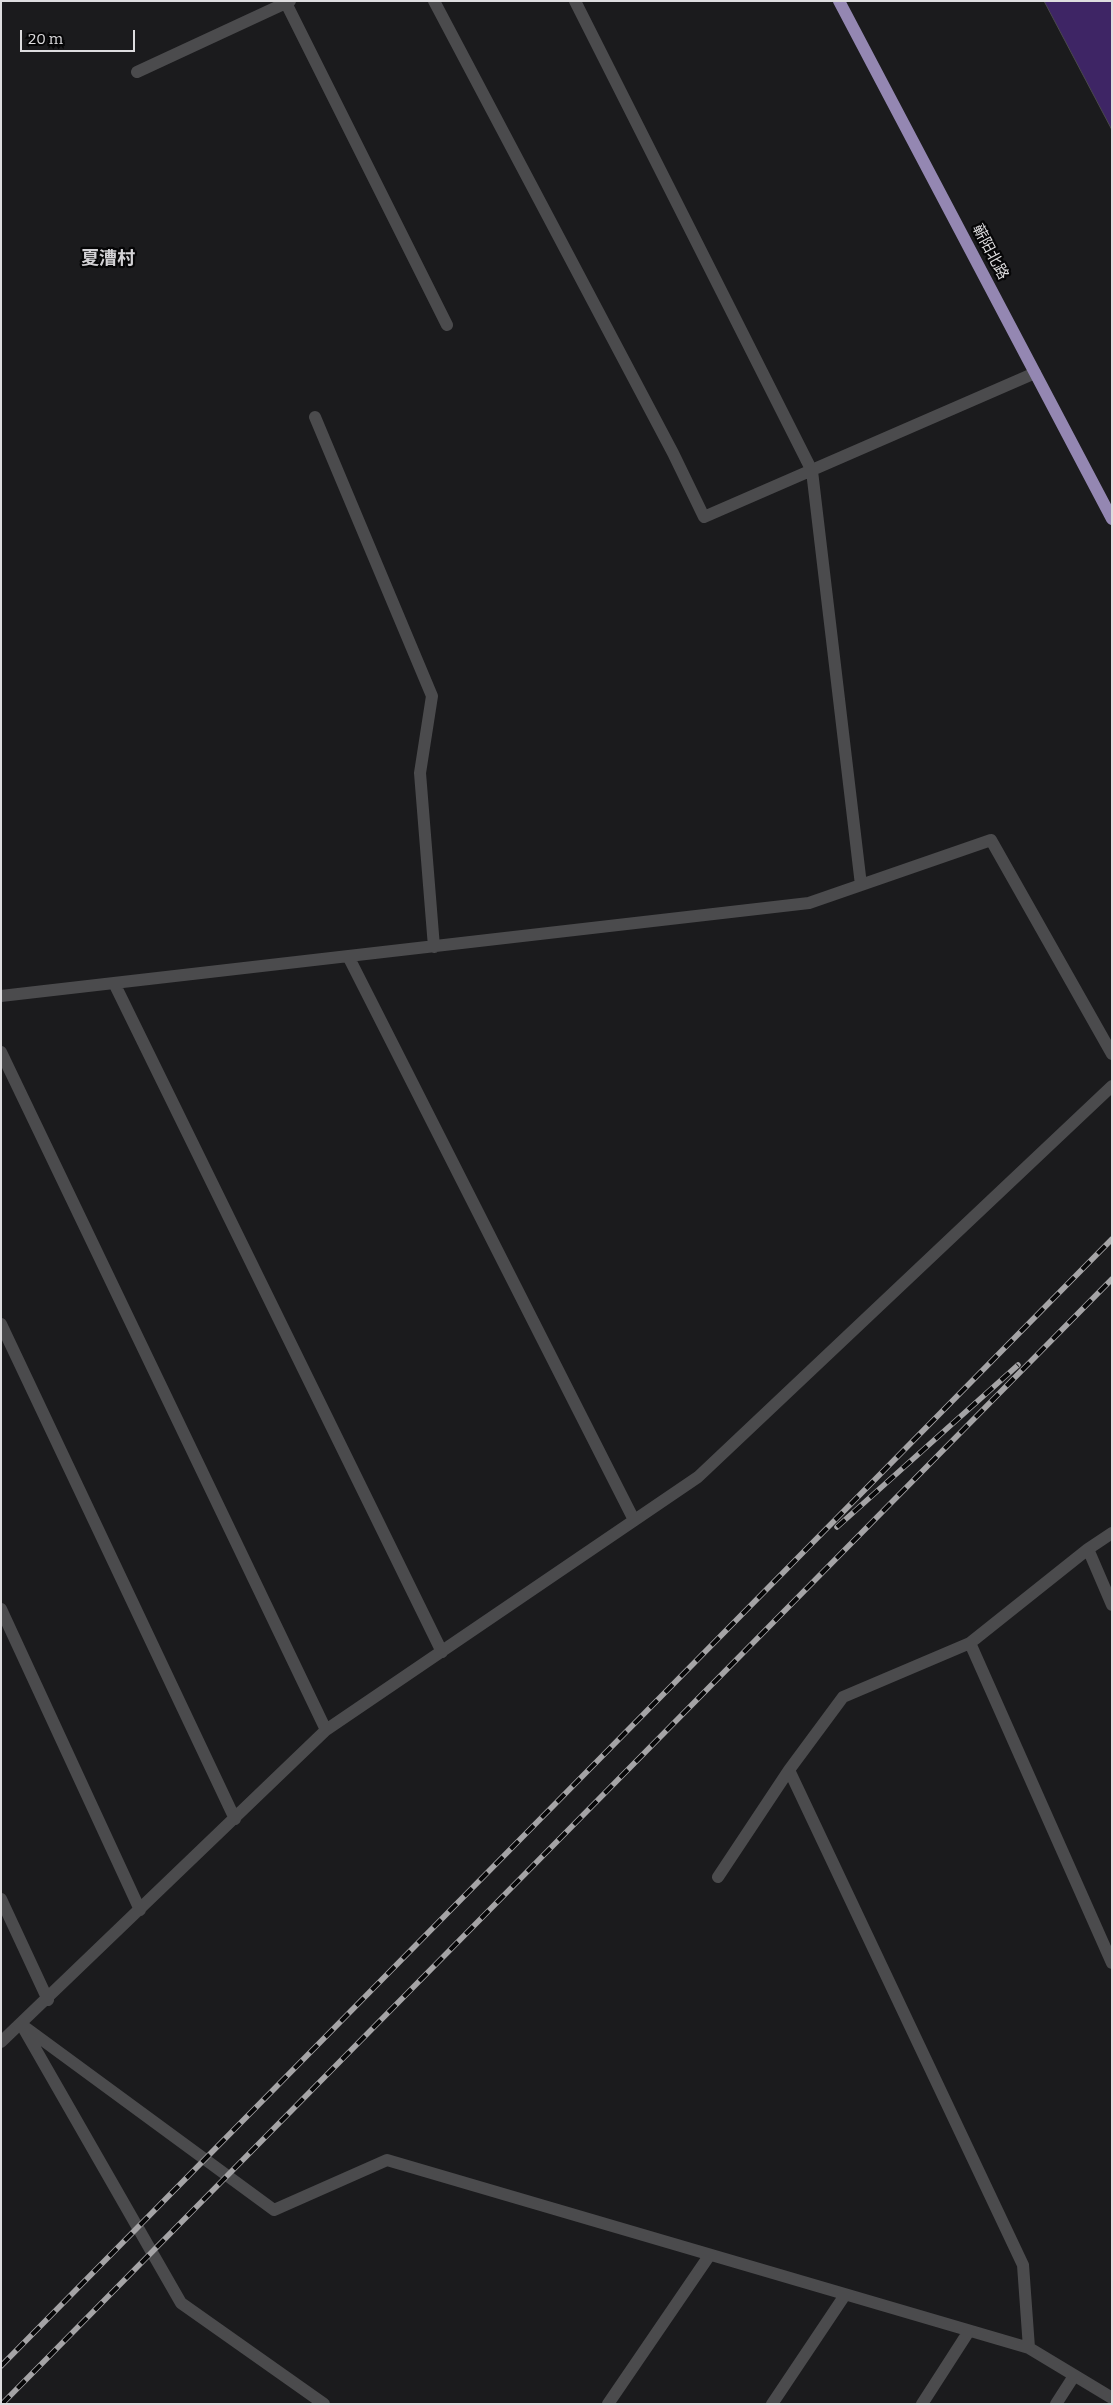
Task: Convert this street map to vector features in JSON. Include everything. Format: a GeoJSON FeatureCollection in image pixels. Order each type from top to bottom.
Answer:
{"type":"FeatureCollection","features":[{"type":"Feature","properties":{"kind":"main road","name":"蕲阳北路"},"geometry":{"type":"LineString","coordinates":[[838,1],[1112,518]]}},
{"type":"Feature","properties":{"kind":"street"},"geometry":{"type":"LineString","coordinates":[[434,1],[673,453],[704,517],[1035,373]]}},
{"type":"Feature","properties":{"kind":"street"},"geometry":{"type":"LineString","coordinates":[[575,1],[812,471],[861,885]]}},
{"type":"Feature","properties":{"kind":"street"},"geometry":{"type":"LineString","coordinates":[[138,72],[287,2],[447,325]]}},
{"type":"Feature","properties":{"kind":"street"},"geometry":{"type":"LineString","coordinates":[[315,417],[432,696],[420,773],[434,947]]}},
{"type":"Feature","properties":{"kind":"street"},"geometry":{"type":"LineString","coordinates":[[1,996],[809,903],[991,840],[1112,1054]]}},
{"type":"Feature","properties":{"kind":"street"},"geometry":{"type":"LineString","coordinates":[[348,956],[634,1520]]}},
{"type":"Feature","properties":{"kind":"street"},"geometry":{"type":"LineString","coordinates":[[114,983],[442,1652]]}},
{"type":"Feature","properties":{"kind":"street"},"geometry":{"type":"LineString","coordinates":[[1,1052],[326,1730]]}},
{"type":"Feature","properties":{"kind":"street"},"geometry":{"type":"LineString","coordinates":[[1,2042],[22,2025],[326,1730],[698,1477],[1112,1086]]}},
{"type":"Feature","properties":{"kind":"street"},"geometry":{"type":"LineString","coordinates":[[1,1324],[235,1819]]}},
{"type":"Feature","properties":{"kind":"street"},"geometry":{"type":"LineString","coordinates":[[718,1877],[789,1770],[843,1697],[970,1643],[1088,1549],[1112,1533]]}},
{"type":"Feature","properties":{"kind":"street"},"geometry":{"type":"LineString","coordinates":[[1088,1549],[1112,1605]]}},
{"type":"Feature","properties":{"kind":"street"},"geometry":{"type":"LineString","coordinates":[[1,1608],[140,1910]]}},
{"type":"Feature","properties":{"kind":"street"},"geometry":{"type":"LineString","coordinates":[[970,1643],[1112,1962]]}},
{"type":"Feature","properties":{"kind":"street"},"geometry":{"type":"LineString","coordinates":[[789,1770],[1023,2265],[1029,2348]]}},
{"type":"Feature","properties":{"kind":"street"},"geometry":{"type":"LineString","coordinates":[[1,1899],[7,1920],[48,2000]]}},
{"type":"Feature","properties":{"kind":"street"},"geometry":{"type":"LineString","coordinates":[[22,2025],[274,2210],[387,2160],[709,2256],[1029,2348],[1112,2398]]}},
{"type":"Feature","properties":{"kind":"street"},"geometry":{"type":"LineString","coordinates":[[22,2025],[181,2303],[324,2404]]}},
{"type":"Feature","properties":{"kind":"street"},"geometry":{"type":"LineString","coordinates":[[608,2404],[709,2256]]}},
{"type":"Feature","properties":{"kind":"street"},"geometry":{"type":"LineString","coordinates":[[772,2404],[845,2295]]}},
{"type":"Feature","properties":{"kind":"street"},"geometry":{"type":"LineString","coordinates":[[922,2404],[969,2331]]}},
{"type":"Feature","properties":{"kind":"street"},"geometry":{"type":"LineString","coordinates":[[1056,2404],[1074,2376]]}},
{"type":"Feature","properties":{"kind":"building"},"geometry":{"type":"Polygon","coordinates":[[[1044,1],[1112,1],[1112,130],[1044,1]]]}},
{"type":"Feature","properties":{"kind":"railway"},"geometry":{"type":"LineString","coordinates":[[1,2366],[1112,1239]]}},
{"type":"Feature","properties":{"kind":"railway"},"geometry":{"type":"LineString","coordinates":[[2,2404],[1112,1279]]}},
{"type":"Feature","properties":{"kind":"railway"},"geometry":{"type":"LineString","coordinates":[[837,1527],[1018,1365]]}},
{"type":"Feature","properties":{"kind":"district","name":"夏漕村"},"geometry":{"type":"Point","coordinates":[108,259]}}]}
